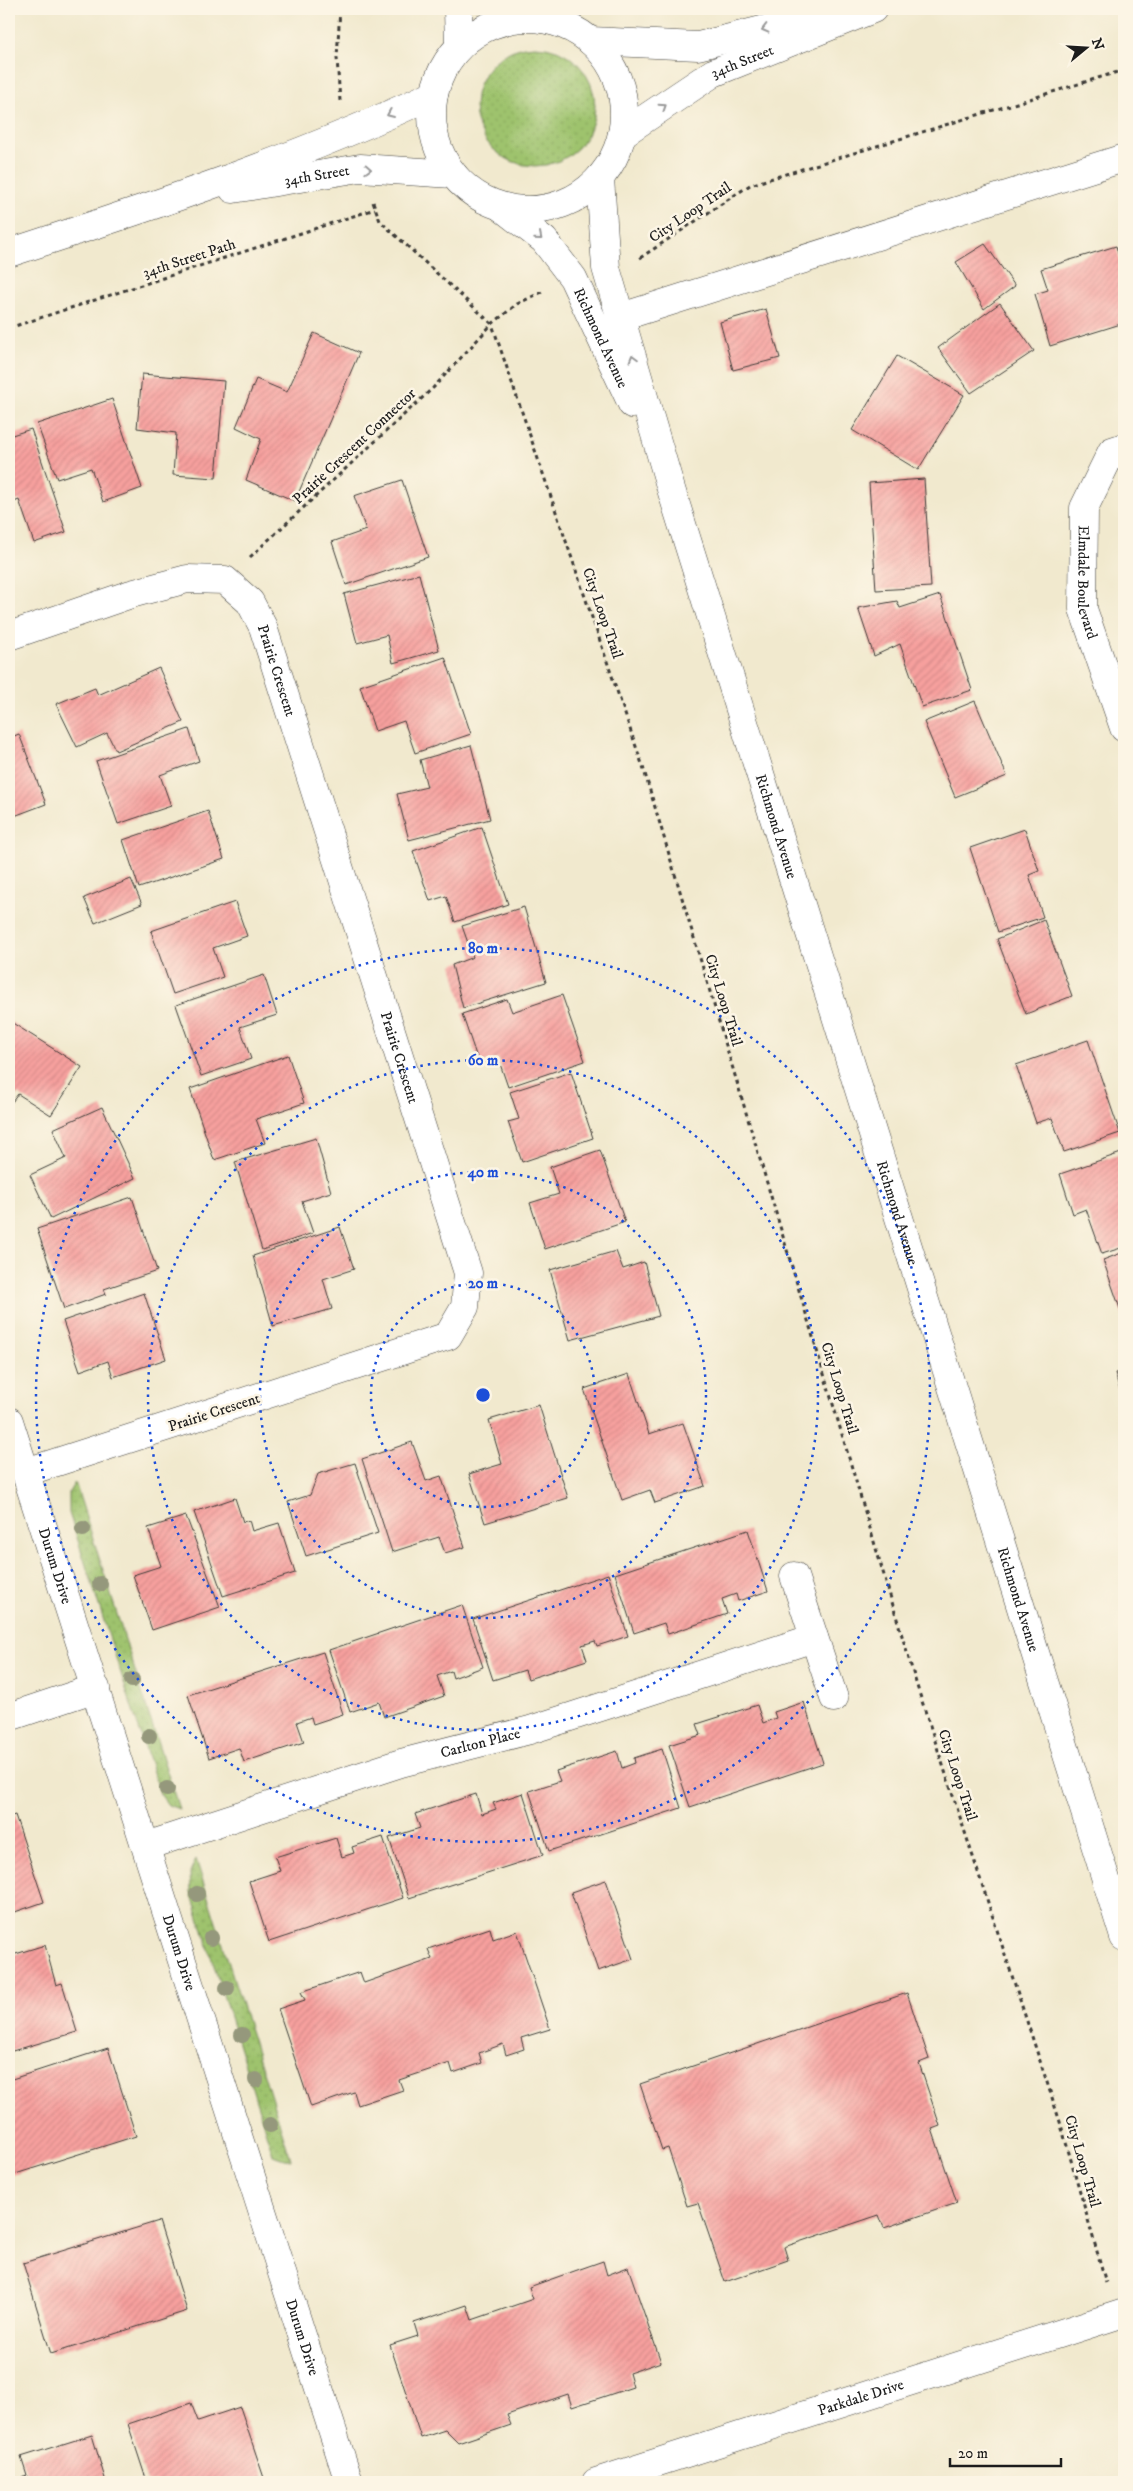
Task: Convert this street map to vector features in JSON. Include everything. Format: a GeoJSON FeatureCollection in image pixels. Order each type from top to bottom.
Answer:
{"type":"FeatureCollection","features":[{"type":"Feature","properties":{"kind":"street"},"geometry":{"type":"LineString","coordinates":[[458,9],[459,47]]}},
{"type":"Feature","properties":{"kind":"street","name":"34th Street"},"geometry":{"type":"LineString","coordinates":[[590,41],[698,46],[847,9]]}},
{"type":"Feature","properties":{"kind":"street","name":"34th Street"},"geometry":{"type":"LineString","coordinates":[[622,134],[713,74],[873,9]]}},
{"type":"Feature","properties":{"kind":"street"},"geometry":{"type":"LineString","coordinates":[[540,14],[568,27],[590,41],[608,60],[619,83],[624,108],[622,134],[614,157],[600,178],[579,196],[555,206],[528,211],[501,207],[474,194],[453,174],[438,150],[432,122],[434,94],[443,68],[459,47],[483,29],[513,19],[540,14]]}},
{"type":"Feature","properties":{"kind":"street","name":"34th Street"},"geometry":{"type":"LineString","coordinates":[[9,253],[182,197],[346,132],[434,94]]}},
{"type":"Feature","properties":{"kind":"street"},"geometry":{"type":"LineString","coordinates":[[621,317],[1124,158]]}},
{"type":"Feature","properties":{"kind":"street","name":"34th Street"},"geometry":{"type":"LineString","coordinates":[[182,197],[360,168],[453,174]]}},
{"type":"Feature","properties":{"kind":"street","name":"Richmond Avenue"},"geometry":{"type":"LineString","coordinates":[[600,178],[606,268],[671,489],[1124,1937]]}},
{"type":"Feature","properties":{"kind":"street","name":"Richmond Avenue"},"geometry":{"type":"LineString","coordinates":[[501,207],[544,240],[573,278],[671,489]]}},
{"type":"Feature","properties":{"kind":"street","name":"Elmdale Boulevard"},"geometry":{"type":"LineString","coordinates":[[1124,447],[1112,451],[1084,508],[1083,609],[1124,728]]}},
{"type":"Feature","properties":{"kind":"street"},"geometry":{"type":"LineString","coordinates":[[9,636],[131,594],[187,579],[225,580]]}},
{"type":"Feature","properties":{"kind":"street","name":"Prairie Crescent"},"geometry":{"type":"LineString","coordinates":[[26,1472],[448,1336],[465,1307],[468,1273],[263,628],[250,602],[225,580]]}},
{"type":"Feature","properties":{"kind":"street","name":"Durum Drive"},"geometry":{"type":"LineString","coordinates":[[9,1421],[349,2482]]}},
{"type":"Feature","properties":{"kind":"street"},"geometry":{"type":"LineString","coordinates":[[794,1576],[834,1698]]}},
{"type":"Feature","properties":{"kind":"street","name":"Carlton Place"},"geometry":{"type":"LineString","coordinates":[[146,1846],[401,1763],[530,1730],[814,1638]]}},
{"type":"Feature","properties":{"kind":"street"},"geometry":{"type":"LineString","coordinates":[[9,1717],[96,1688]]}},
{"type":"Feature","properties":{"kind":"street","name":"Parkdale Drive"},"geometry":{"type":"LineString","coordinates":[[596,2482],[1120,2314]]}},
{"type":"Feature","properties":{"kind":"path","name":"City Loop Trail"},"geometry":{"type":"LineString","coordinates":[[606,268],[645,256],[750,185],[1124,70]]}},
{"type":"Feature","properties":{"kind":"path","name":"34th Street Path"},"geometry":{"type":"LineString","coordinates":[[9,328],[375,209]]}},
{"type":"Feature","properties":{"kind":"path"},"geometry":{"type":"LineString","coordinates":[[492,324],[517,304],[573,278]]}},
{"type":"Feature","properties":{"kind":"path","name":"City Loop Trail"},"geometry":{"type":"LineString","coordinates":[[492,324],[643,767],[917,1686],[1061,2125],[1120,2314]]}},
{"type":"Feature","properties":{"kind":"path","name":"Prairie Crescent Connector"},"geometry":{"type":"LineString","coordinates":[[225,580],[433,388],[492,324]]}},
{"type":"Feature","properties":{"kind":"green space"},"geometry":{"type":"Polygon","coordinates":[[[535,46],[547,47],[558,51],[568,56],[577,64],[585,73],[590,83],[594,94],[594,118],[590,129],[585,139],[577,148],[568,156],[558,161],[547,165],[535,166],[523,165],[512,161],[502,156],[493,148],[485,139],[480,129],[476,118],[475,106],[476,94],[480,83],[485,73],[493,64],[502,56],[512,51],[523,47],[535,46]]]}},
{"type":"Feature","properties":{"kind":"green space"},"geometry":{"type":"Polygon","coordinates":[[[75,1482],[179,1809],[168,1805],[160,1794],[69,1513],[69,1492],[75,1482]]]}},
{"type":"Feature","properties":{"kind":"green space"},"geometry":{"type":"Polygon","coordinates":[[[196,1859],[291,2160],[273,2155],[191,1892],[190,1873],[196,1859]]]}},
{"type":"Feature","properties":{"kind":"building"},"geometry":{"type":"Polygon","coordinates":[[[985,244],[1015,286],[984,309],[956,262],[985,244]]]}},
{"type":"Feature","properties":{"kind":"building"},"geometry":{"type":"Polygon","coordinates":[[[1116,246],[1124,273],[1124,323],[1050,346],[1035,294],[1048,290],[1041,269],[1116,246]]]}},
{"type":"Feature","properties":{"kind":"building"},"geometry":{"type":"Polygon","coordinates":[[[1000,303],[1034,351],[971,393],[938,348],[1000,303]]]}},
{"type":"Feature","properties":{"kind":"building"},"geometry":{"type":"Polygon","coordinates":[[[766,309],[780,358],[733,370],[720,322],[766,309]]]}},
{"type":"Feature","properties":{"kind":"building"},"geometry":{"type":"Polygon","coordinates":[[[314,333],[359,353],[295,501],[246,480],[261,439],[236,427],[256,379],[287,392],[314,333]]]}},
{"type":"Feature","properties":{"kind":"building"},"geometry":{"type":"Polygon","coordinates":[[[897,356],[964,395],[918,470],[852,430],[897,356]]]}},
{"type":"Feature","properties":{"kind":"building"},"geometry":{"type":"Polygon","coordinates":[[[142,374],[224,381],[216,478],[173,475],[176,433],[137,428],[142,374]]]}},
{"type":"Feature","properties":{"kind":"building"},"geometry":{"type":"Polygon","coordinates":[[[112,399],[142,488],[103,502],[91,468],[57,479],[37,424],[112,399]]]}},
{"type":"Feature","properties":{"kind":"building"},"geometry":{"type":"Polygon","coordinates":[[[31,429],[66,532],[34,543],[19,500],[9,504],[9,436],[31,429]]]}},
{"type":"Feature","properties":{"kind":"building"},"geometry":{"type":"Polygon","coordinates":[[[924,479],[931,587],[876,590],[869,483],[924,479]]]}},
{"type":"Feature","properties":{"kind":"building"},"geometry":{"type":"Polygon","coordinates":[[[402,480],[428,557],[346,585],[332,542],[366,530],[354,496],[402,480]]]}},
{"type":"Feature","properties":{"kind":"building"},"geometry":{"type":"Polygon","coordinates":[[[419,574],[439,650],[393,663],[387,635],[357,643],[344,594],[419,574]]]}},
{"type":"Feature","properties":{"kind":"building"},"geometry":{"type":"Polygon","coordinates":[[[940,595],[972,690],[922,707],[900,644],[874,656],[858,608],[897,601],[900,608],[940,595]]]}},
{"type":"Feature","properties":{"kind":"building"},"geometry":{"type":"Polygon","coordinates":[[[445,657],[471,734],[415,753],[404,721],[375,731],[360,686],[445,657]]]}},
{"type":"Feature","properties":{"kind":"building"},"geometry":{"type":"Polygon","coordinates":[[[159,668],[183,722],[116,751],[107,733],[77,747],[56,704],[95,688],[98,695],[159,668]]]}},
{"type":"Feature","properties":{"kind":"building"},"geometry":{"type":"Polygon","coordinates":[[[975,701],[1007,776],[955,797],[924,722],[975,701]]]}},
{"type":"Feature","properties":{"kind":"building"},"geometry":{"type":"Polygon","coordinates":[[[189,729],[199,761],[160,775],[171,806],[118,824],[96,761],[189,729]]]}},
{"type":"Feature","properties":{"kind":"building"},"geometry":{"type":"Polygon","coordinates":[[[19,734],[46,804],[9,818],[9,738],[19,734]]]}},
{"type":"Feature","properties":{"kind":"building"},"geometry":{"type":"Polygon","coordinates":[[[471,745],[490,819],[409,840],[397,794],[427,787],[420,760],[471,745]]]}},
{"type":"Feature","properties":{"kind":"building"},"geometry":{"type":"Polygon","coordinates":[[[208,811],[224,859],[139,888],[123,840],[208,811]]]}},
{"type":"Feature","properties":{"kind":"building"},"geometry":{"type":"Polygon","coordinates":[[[482,827],[508,904],[455,922],[446,896],[430,901],[413,851],[482,827]]]}},
{"type":"Feature","properties":{"kind":"building"},"geometry":{"type":"Polygon","coordinates":[[[1025,829],[1039,871],[1029,875],[1043,917],[998,932],[970,848],[1025,829]]]}},
{"type":"Feature","properties":{"kind":"building"},"geometry":{"type":"Polygon","coordinates":[[[131,879],[142,904],[95,923],[84,898],[131,879]]]}},
{"type":"Feature","properties":{"kind":"building"},"geometry":{"type":"Polygon","coordinates":[[[235,902],[247,936],[213,948],[223,977],[173,994],[151,931],[235,902]]]}},
{"type":"Feature","properties":{"kind":"building"},"geometry":{"type":"Polygon","coordinates":[[[524,907],[546,982],[463,1008],[452,965],[473,957],[462,926],[524,907]]]}},
{"type":"Feature","properties":{"kind":"building"},"geometry":{"type":"Polygon","coordinates":[[[1044,920],[1072,996],[1026,1014],[997,939],[1044,920]]]}},
{"type":"Feature","properties":{"kind":"building"},"geometry":{"type":"Polygon","coordinates":[[[264,975],[277,1015],[240,1027],[251,1059],[201,1076],[176,1005],[264,975]]]}},
{"type":"Feature","properties":{"kind":"building"},"geometry":{"type":"Polygon","coordinates":[[[562,995],[585,1061],[508,1087],[498,1058],[479,1064],[462,1014],[507,999],[512,1012],[562,995]]]}},
{"type":"Feature","properties":{"kind":"building"},"geometry":{"type":"Polygon","coordinates":[[[11,1022],[82,1067],[51,1115],[18,1094],[12,1102],[9,1100],[9,1026],[11,1022]]]}},
{"type":"Feature","properties":{"kind":"building"},"geometry":{"type":"Polygon","coordinates":[[[1088,1040],[1120,1133],[1064,1152],[1052,1118],[1036,1123],[1016,1065],[1088,1040]]]}},
{"type":"Feature","properties":{"kind":"building"},"geometry":{"type":"Polygon","coordinates":[[[288,1055],[304,1103],[256,1119],[265,1143],[214,1160],[190,1089],[288,1055]]]}},
{"type":"Feature","properties":{"kind":"building"},"geometry":{"type":"Polygon","coordinates":[[[571,1072],[593,1138],[522,1162],[508,1122],[519,1119],[510,1092],[571,1072]]]}},
{"type":"Feature","properties":{"kind":"building"},"geometry":{"type":"Polygon","coordinates":[[[102,1107],[135,1178],[51,1219],[30,1175],[66,1158],[53,1129],[102,1107]]]}},
{"type":"Feature","properties":{"kind":"building"},"geometry":{"type":"Polygon","coordinates":[[[316,1138],[331,1192],[302,1201],[313,1233],[262,1250],[235,1162],[316,1138]]]}},
{"type":"Feature","properties":{"kind":"building"},"geometry":{"type":"Polygon","coordinates":[[[600,1150],[625,1222],[545,1249],[530,1203],[559,1194],[550,1167],[600,1150]]]}},
{"type":"Feature","properties":{"kind":"building"},"geometry":{"type":"Polygon","coordinates":[[[1124,1152],[1124,1247],[1102,1254],[1086,1209],[1073,1214],[1060,1174],[1124,1152]]]}},
{"type":"Feature","properties":{"kind":"building"},"geometry":{"type":"Polygon","coordinates":[[[132,1197],[157,1271],[104,1289],[106,1294],[64,1309],[37,1229],[132,1197]]]}},
{"type":"Feature","properties":{"kind":"building"},"geometry":{"type":"Polygon","coordinates":[[[340,1227],[354,1269],[323,1279],[332,1309],[273,1326],[253,1256],[340,1227]]]}},
{"type":"Feature","properties":{"kind":"building"},"geometry":{"type":"Polygon","coordinates":[[[616,1251],[623,1269],[644,1262],[659,1316],[570,1340],[550,1270],[616,1251]]]}},
{"type":"Feature","properties":{"kind":"building"},"geometry":{"type":"Polygon","coordinates":[[[1124,1252],[1124,1320],[1103,1260],[1124,1252]]]}},
{"type":"Feature","properties":{"kind":"building"},"geometry":{"type":"Polygon","coordinates":[[[144,1293],[166,1359],[113,1377],[108,1361],[80,1371],[63,1321],[144,1293]]]}},
{"type":"Feature","properties":{"kind":"building"},"geometry":{"type":"Polygon","coordinates":[[[1124,1371],[1124,1405],[1115,1373],[1124,1371]]]}},
{"type":"Feature","properties":{"kind":"building"},"geometry":{"type":"Polygon","coordinates":[[[629,1374],[649,1434],[683,1423],[705,1486],[655,1503],[650,1490],[622,1500],[584,1389],[629,1374]]]}},
{"type":"Feature","properties":{"kind":"building"},"geometry":{"type":"Polygon","coordinates":[[[539,1405],[568,1498],[485,1523],[469,1474],[502,1464],[489,1420],[539,1405]]]}},
{"type":"Feature","properties":{"kind":"building"},"geometry":{"type":"Polygon","coordinates":[[[412,1442],[426,1481],[441,1476],[465,1547],[445,1553],[439,1537],[392,1552],[362,1459],[412,1442]]]}},
{"type":"Feature","properties":{"kind":"building"},"geometry":{"type":"Polygon","coordinates":[[[355,1463],[378,1533],[306,1556],[288,1502],[310,1495],[318,1474],[355,1463]]]}},
{"type":"Feature","properties":{"kind":"building"},"geometry":{"type":"Polygon","coordinates":[[[235,1498],[243,1522],[249,1520],[252,1531],[279,1523],[295,1573],[223,1596],[194,1512],[235,1498]]]}},
{"type":"Feature","properties":{"kind":"building"},"geometry":{"type":"Polygon","coordinates":[[[186,1516],[220,1607],[152,1630],[133,1575],[161,1566],[148,1528],[186,1516]]]}},
{"type":"Feature","properties":{"kind":"building"},"geometry":{"type":"Polygon","coordinates":[[[748,1530],[768,1591],[738,1601],[736,1594],[722,1599],[727,1614],[668,1634],[664,1623],[634,1633],[615,1574],[748,1530]]]}},
{"type":"Feature","properties":{"kind":"building"},"geometry":{"type":"Polygon","coordinates":[[[608,1574],[628,1636],[597,1646],[595,1641],[582,1645],[587,1660],[528,1679],[525,1670],[493,1680],[473,1619],[608,1574]]]}},
{"type":"Feature","properties":{"kind":"building"},"geometry":{"type":"Polygon","coordinates":[[[462,1605],[483,1667],[453,1678],[451,1671],[437,1676],[444,1696],[384,1717],[379,1702],[350,1712],[329,1650],[462,1605]]]}},
{"type":"Feature","properties":{"kind":"building"},"geometry":{"type":"Polygon","coordinates":[[[323,1652],[343,1714],[313,1724],[311,1717],[297,1722],[304,1742],[244,1762],[239,1748],[209,1758],[188,1695],[323,1652]]]}},
{"type":"Feature","properties":{"kind":"building"},"geometry":{"type":"Polygon","coordinates":[[[804,1702],[823,1763],[690,1807],[669,1745],[701,1735],[697,1724],[757,1705],[763,1723],[776,1718],[774,1712],[804,1702]]]}},
{"type":"Feature","properties":{"kind":"building"},"geometry":{"type":"Polygon","coordinates":[[[662,1749],[681,1808],[549,1851],[529,1791],[560,1781],[556,1771],[617,1751],[622,1768],[635,1763],[634,1758],[662,1749]]]}},
{"type":"Feature","properties":{"kind":"building"},"geometry":{"type":"Polygon","coordinates":[[[523,1793],[543,1855],[409,1898],[389,1838],[420,1828],[415,1814],[476,1794],[482,1814],[496,1809],[493,1803],[523,1793]]]}},
{"type":"Feature","properties":{"kind":"building"},"geometry":{"type":"Polygon","coordinates":[[[15,1815],[44,1902],[9,1914],[9,1817],[15,1815]]]}},
{"type":"Feature","properties":{"kind":"building"},"geometry":{"type":"Polygon","coordinates":[[[383,1837],[403,1898],[269,1942],[249,1881],[280,1871],[275,1857],[336,1838],[342,1857],[354,1853],[352,1847],[383,1837]]]}},
{"type":"Feature","properties":{"kind":"building"},"geometry":{"type":"Polygon","coordinates":[[[606,1880],[633,1959],[598,1971],[571,1892],[606,1880]]]}},
{"type":"Feature","properties":{"kind":"building"},"geometry":{"type":"Polygon","coordinates":[[[490,1928],[493,1939],[517,1931],[550,2029],[521,2038],[524,2049],[506,2055],[503,2044],[479,2053],[482,2063],[453,2073],[450,2063],[399,2080],[403,2090],[358,2105],[354,2092],[311,2107],[278,2009],[305,2000],[301,1992],[360,1972],[364,1983],[432,1959],[428,1949],[490,1928]]]}},
{"type":"Feature","properties":{"kind":"building"},"geometry":{"type":"Polygon","coordinates":[[[45,1945],[56,1985],[62,1983],[77,2032],[9,2052],[9,1956],[45,1945]]]}},
{"type":"Feature","properties":{"kind":"building"},"geometry":{"type":"Polygon","coordinates":[[[907,1993],[929,2059],[919,2063],[940,2126],[932,2129],[957,2203],[884,2228],[879,2215],[784,2247],[788,2260],[725,2282],[698,2203],[687,2206],[668,2148],[662,2150],[640,2084],[907,1993]]]}},
{"type":"Feature","properties":{"kind":"building"},"geometry":{"type":"Polygon","coordinates":[[[108,2048],[136,2136],[9,2176],[9,2080],[108,2048]]]}},
{"type":"Feature","properties":{"kind":"building"},"geometry":{"type":"Polygon","coordinates":[[[159,2221],[187,2311],[51,2354],[23,2263],[159,2221]]]}},
{"type":"Feature","properties":{"kind":"building"},"geometry":{"type":"Polygon","coordinates":[[[603,2261],[607,2275],[628,2267],[661,2362],[629,2373],[633,2387],[572,2407],[568,2394],[507,2415],[511,2425],[458,2443],[445,2430],[421,2438],[390,2345],[418,2336],[414,2323],[467,2305],[472,2320],[533,2299],[529,2287],[603,2261]]]}},
{"type":"Feature","properties":{"kind":"building"},"geometry":{"type":"Polygon","coordinates":[[[191,2403],[198,2421],[240,2407],[264,2478],[252,2482],[147,2482],[128,2424],[191,2403]]]}},
{"type":"Feature","properties":{"kind":"building"},"geometry":{"type":"Polygon","coordinates":[[[92,2435],[106,2482],[9,2482],[27,2476],[21,2457],[92,2435]]]}}]}
